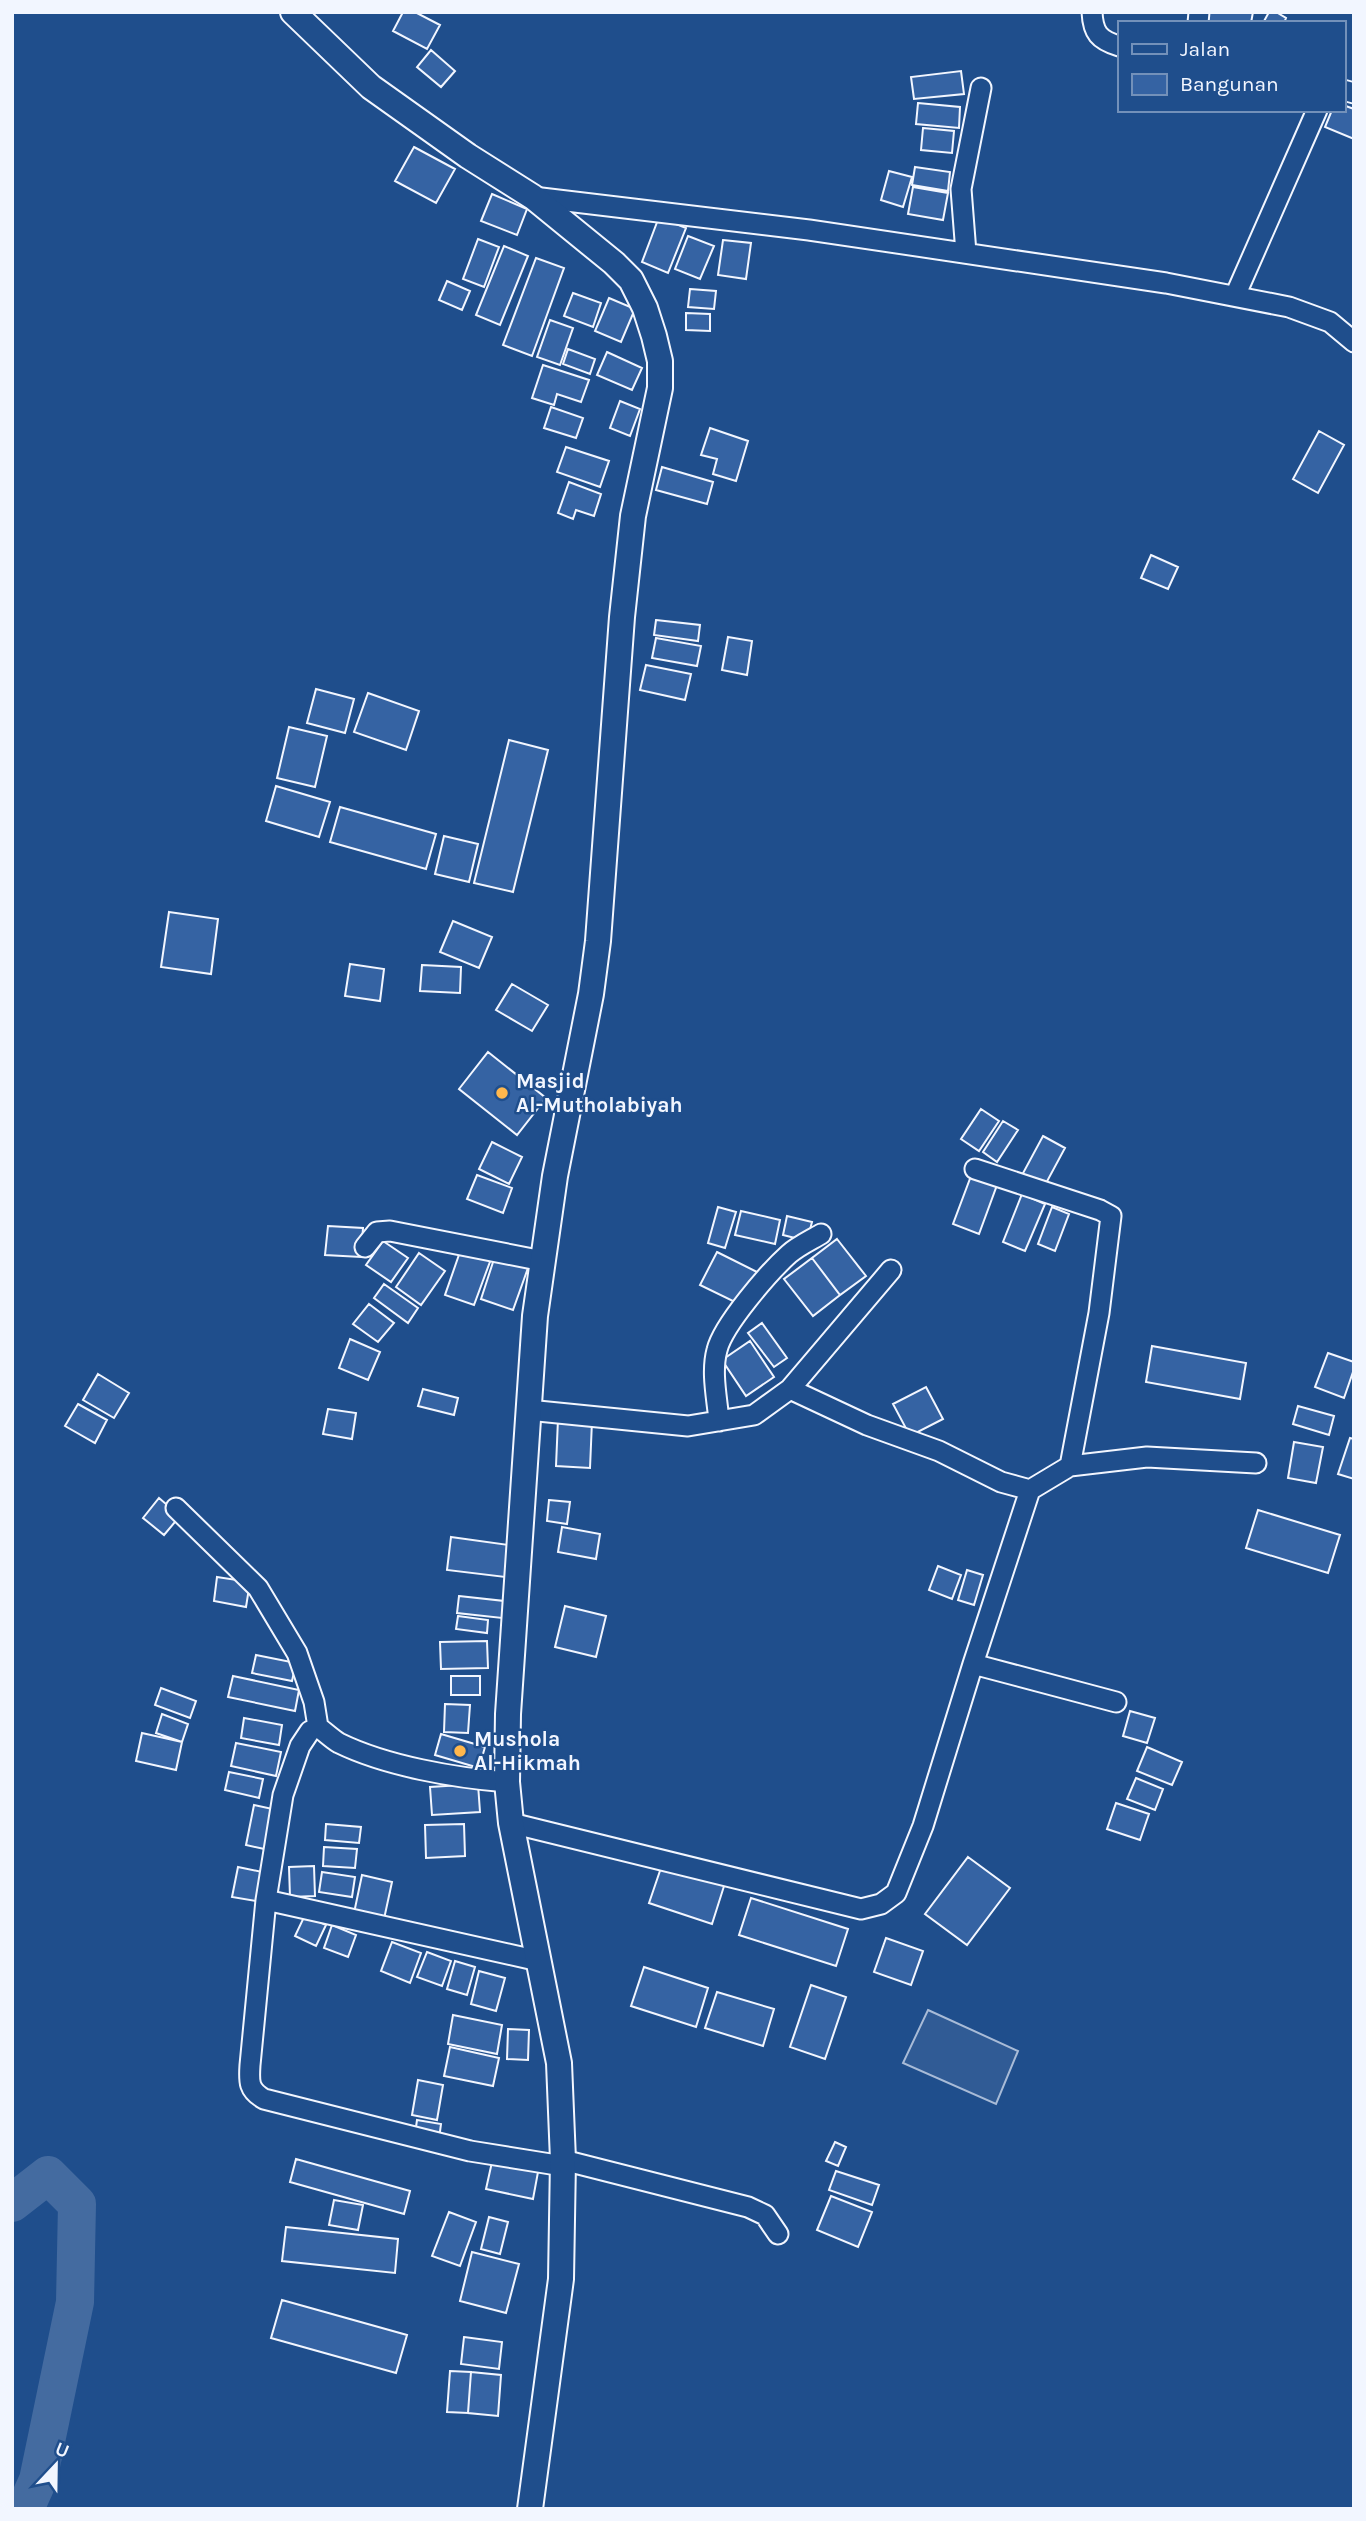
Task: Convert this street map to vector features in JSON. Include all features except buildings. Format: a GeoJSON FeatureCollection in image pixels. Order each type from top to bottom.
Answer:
{"type":"FeatureCollection","features":[{"type":"Feature","properties":{"kind":"street"},"geometry":{"type":"LineString","coordinates":[[293,12],[371,87],[468,156],[533,197],[577,231],[631,280],[645,308],[660,361],[660,388],[633,516],[622,617],[592,994],[555,1175],[535,1316],[510,1666],[507,1782],[511,1823],[559,2063],[563,2163],[561,2279],[530,2509]]}},
{"type":"Feature","properties":{"kind":"street"},"geometry":{"type":"LineString","coordinates":[[1091,12],[1093,28],[1098,35],[1118,46]]}},
{"type":"Feature","properties":{"kind":"street"},"geometry":{"type":"LineString","coordinates":[[966,253],[961,188],[981,88]]}},
{"type":"Feature","properties":{"kind":"street"},"geometry":{"type":"LineString","coordinates":[[1235,296],[1316,112]]}},
{"type":"Feature","properties":{"kind":"street"},"geometry":{"type":"LineString","coordinates":[[533,197],[810,229],[1166,283],[1289,307],[1330,322],[1352,334]]}},
{"type":"Feature","properties":{"kind":"street"},"geometry":{"type":"LineString","coordinates":[[975,1169],[1111,1216],[1099,1313],[1070,1466]]}},
{"type":"Feature","properties":{"kind":"street"},"geometry":{"type":"LineString","coordinates":[[365,1247],[377,1232],[390,1231],[542,1261]]}},
{"type":"Feature","properties":{"kind":"street"},"geometry":{"type":"LineString","coordinates":[[719,1420],[715,1378],[717,1350],[726,1330],[758,1288],[790,1253],[821,1234]]}},
{"type":"Feature","properties":{"kind":"street"},"geometry":{"type":"LineString","coordinates":[[528,1409],[688,1426],[754,1415],[790,1389],[891,1270]]}},
{"type":"Feature","properties":{"kind":"street"},"geometry":{"type":"LineString","coordinates":[[790,1389],[866,1425],[939,1451],[1001,1482],[1030,1490]]}},
{"type":"Feature","properties":{"kind":"street"},"geometry":{"type":"LineString","coordinates":[[511,1823],[861,1909],[881,1904],[896,1892],[923,1826],[1030,1490],[1070,1466],[1147,1457],[1256,1463]]}},
{"type":"Feature","properties":{"kind":"street"},"geometry":{"type":"LineString","coordinates":[[176,1508],[258,1588],[297,1653],[314,1702],[318,1727],[338,1742],[379,1758],[467,1779],[507,1782]]}},
{"type":"Feature","properties":{"kind":"street"},"geometry":{"type":"LineString","coordinates":[[973,1664],[1116,1702]]}},
{"type":"Feature","properties":{"kind":"street"},"geometry":{"type":"LineString","coordinates":[[318,1727],[310,1731],[300,1745],[283,1795],[266,1900],[250,2065],[249,2083],[254,2094],[264,2099],[470,2151],[563,2163],[748,2207],[765,2215],[778,2234]]}},
{"type":"Feature","properties":{"kind":"street"},"geometry":{"type":"LineString","coordinates":[[266,1900],[539,1961]]}},
{"type":"Feature","properties":{"kind":"shaded area"},"geometry":{"type":"Polygon","coordinates":[[[928,2010],[1018,2051],[996,2104],[903,2063],[928,2010]]]}},
{"type":"Feature","properties":{"kind":"waterway"},"geometry":{"type":"LineString","coordinates":[[12,2203],[48,2175],[77,2204],[75,2302],[38,2480],[25,2509]]}},
{"type":"Feature","properties":{"kind":"place","name":"Masjid Al-Mutholabiyah"},"geometry":{"type":"Point","coordinates":[502,1093]}},
{"type":"Feature","properties":{"kind":"place","name":"Mushola Al-Hikmah"},"geometry":{"type":"Point","coordinates":[460,1751]}}]}
